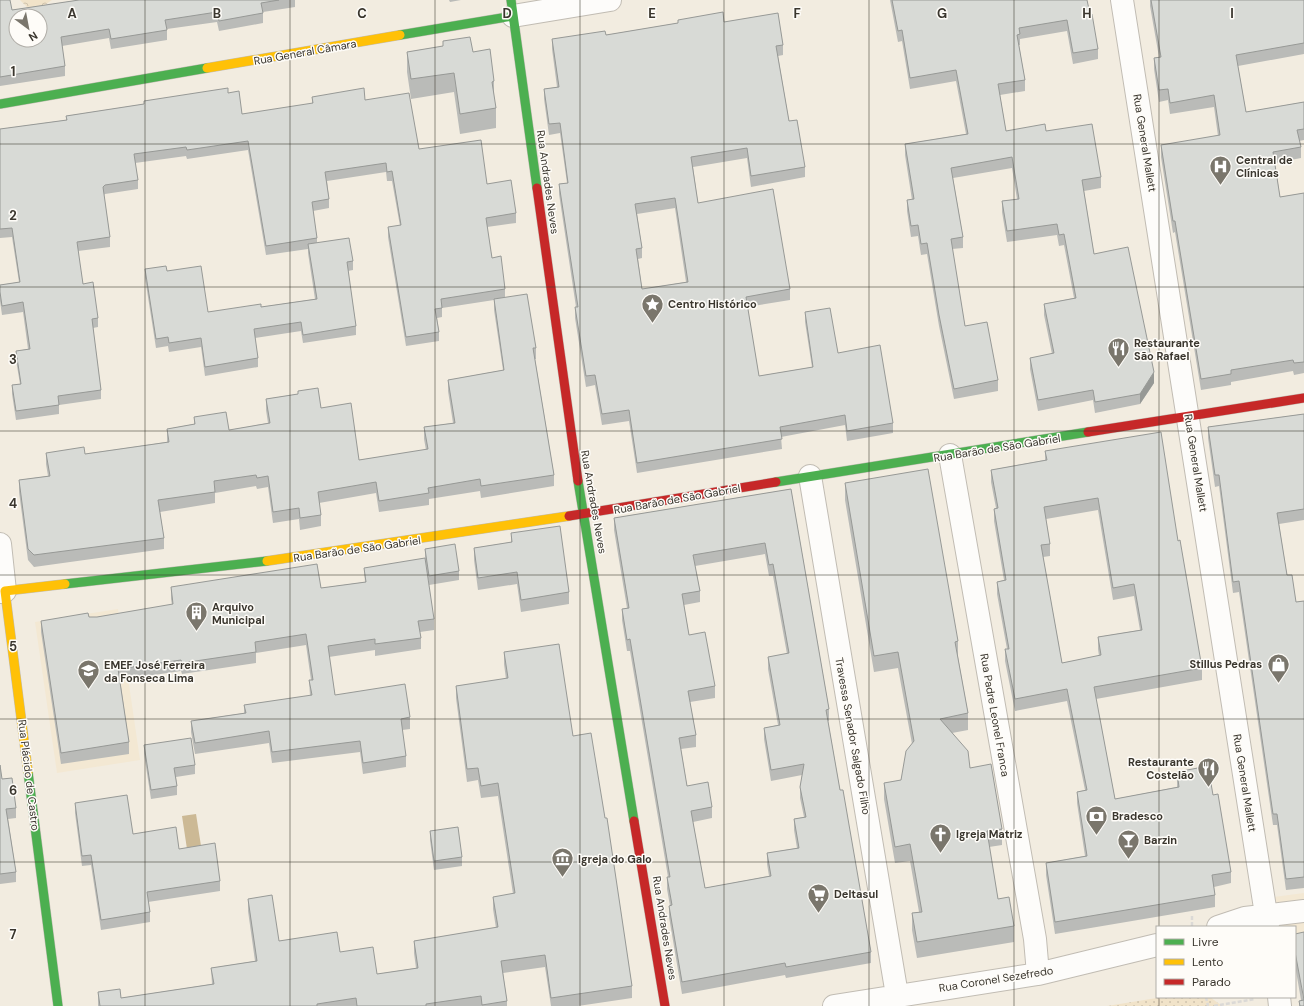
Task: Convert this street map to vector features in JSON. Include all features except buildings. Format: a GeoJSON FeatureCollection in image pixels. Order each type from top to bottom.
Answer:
{"type":"FeatureCollection","features":[{"type":"Feature","properties":{"kind":"main road","name":"Rua General Câmara"},"geometry":{"type":"LineString","coordinates":[[0,104],[512,8]]}},
{"type":"Feature","properties":{"kind":"main road","name":"Rua Andrades Neves"},"geometry":{"type":"LineString","coordinates":[[512,8],[574,454],[665,1006]]}},
{"type":"Feature","properties":{"kind":"main road","name":"Rua Barão de São Gabriel"},"geometry":{"type":"LineString","coordinates":[[3,591],[296,558],[584,514],[810,476],[1304,398]]}},
{"type":"Feature","properties":{"kind":"main road","name":"Rua Plácido de Castro"},"geometry":{"type":"LineString","coordinates":[[3,591],[58,1006]]}},
{"type":"Feature","properties":{"kind":"street","name":"Rua General Câmara"},"geometry":{"type":"LineString","coordinates":[[512,8],[610,0]]}},
{"type":"Feature","properties":{"kind":"street","name":"Rua General Mallett"},"geometry":{"type":"LineString","coordinates":[[1122,0],[1267,921]]}},
{"type":"Feature","properties":{"kind":"street","name":"Rua Padre Leonel Franca"},"geometry":{"type":"LineString","coordinates":[[950,455],[1035,939],[1038,974]]}},
{"type":"Feature","properties":{"kind":"street","name":"Travessa Senador Salgado Filho"},"geometry":{"type":"LineString","coordinates":[[810,476],[897,995]]}},
{"type":"Feature","properties":{"kind":"street","name":"Rua Plácido de Castro"},"geometry":{"type":"LineString","coordinates":[[0,544],[3,591]]}},
{"type":"Feature","properties":{"kind":"street"},"geometry":{"type":"LineString","coordinates":[[1221,926],[1245,918],[1267,921],[1304,911]]}},
{"type":"Feature","properties":{"kind":"street","name":"Rua Coronel Sezefredo"},"geometry":{"type":"LineString","coordinates":[[834,1006],[1038,974],[1156,945]]}},
{"type":"Feature","properties":{"kind":"path"},"geometry":{"type":"LineString","coordinates":[[1192,916],[1192,926]]}},
{"type":"Feature","properties":{"kind":"path"},"geometry":{"type":"LineString","coordinates":[[1214,1006],[1257,998]]}},
{"type":"Feature","properties":{"kind":"shaded area","name":"EMEF José Ferreira da Fonseca Lima"},"geometry":{"type":"Polygon","coordinates":[[[118,609],[140,760],[57,773],[35,622],[118,609]]]}},
{"type":"Feature","properties":{"kind":"shaded area"},"geometry":{"type":"Polygon","coordinates":[[[196,814],[201,846],[187,849],[182,816],[196,814]]]}},
{"type":"Feature","properties":{"kind":"shaded area"},"geometry":{"type":"Polygon","coordinates":[[[1304,893],[1304,939],[1296,940],[1296,926],[1279,926],[1274,897],[1304,893]]]}},
{"type":"Feature","properties":{"kind":"green space"},"geometry":{"type":"Polygon","coordinates":[[[20,0],[52,0],[40,8],[28,8],[20,0]]]}},
{"type":"Feature","properties":{"kind":"green space"},"geometry":{"type":"Polygon","coordinates":[[[1157,998],[1211,998],[1222,1006],[1107,1006],[1157,998]]]}},
{"type":"Feature","properties":{"kind":"traffic: fast"},"geometry":{"type":"LineString","coordinates":[[511,0],[537,188]]}},
{"type":"Feature","properties":{"kind":"traffic: fast"},"geometry":{"type":"LineString","coordinates":[[400,35],[513,16]]}},
{"type":"Feature","properties":{"kind":"traffic: fast"},"geometry":{"type":"LineString","coordinates":[[0,104],[207,68]]}},
{"type":"Feature","properties":{"kind":"traffic: fast"},"geometry":{"type":"LineString","coordinates":[[776,482],[1088,432]]}},
{"type":"Feature","properties":{"kind":"traffic: fast"},"geometry":{"type":"LineString","coordinates":[[578,481],[634,821]]}},
{"type":"Feature","properties":{"kind":"traffic: fast"},"geometry":{"type":"LineString","coordinates":[[65,584],[267,561]]}},
{"type":"Feature","properties":{"kind":"traffic: fast"},"geometry":{"type":"LineString","coordinates":[[28,772],[58,1006]]}},
{"type":"Feature","properties":{"kind":"traffic: slow"},"geometry":{"type":"LineString","coordinates":[[207,68],[400,35]]}},
{"type":"Feature","properties":{"kind":"traffic: slow"},"geometry":{"type":"LineString","coordinates":[[267,561],[569,516]]}},
{"type":"Feature","properties":{"kind":"traffic: slow"},"geometry":{"type":"LineString","coordinates":[[28,772],[5,591],[65,584]]}},
{"type":"Feature","properties":{"kind":"traffic: jam"},"geometry":{"type":"LineString","coordinates":[[537,188],[578,481]]}},
{"type":"Feature","properties":{"kind":"traffic: jam"},"geometry":{"type":"LineString","coordinates":[[1088,432],[1304,398]]}},
{"type":"Feature","properties":{"kind":"traffic: jam"},"geometry":{"type":"LineString","coordinates":[[569,516],[776,482]]}},
{"type":"Feature","properties":{"kind":"traffic: jam"},"geometry":{"type":"LineString","coordinates":[[634,821],[665,1006]]}},
{"type":"Feature","properties":{"kind":"place","name":"Central de Clínicas"},"geometry":{"type":"Point","coordinates":[1221,186]}},
{"type":"Feature","properties":{"kind":"place","name":"Centro Histórico"},"geometry":{"type":"Point","coordinates":[652,324]}},
{"type":"Feature","properties":{"kind":"place","name":"Restaurante São Rafael"},"geometry":{"type":"Point","coordinates":[1119,368]}},
{"type":"Feature","properties":{"kind":"place","name":"Arquivo Municipal"},"geometry":{"type":"Point","coordinates":[196,632]}},
{"type":"Feature","properties":{"kind":"place","name":"Stillus Pedras"},"geometry":{"type":"Point","coordinates":[1278,684]}},
{"type":"Feature","properties":{"kind":"place","name":"EMEF José Ferreira da Fonseca Lima"},"geometry":{"type":"Point","coordinates":[88,690]}},
{"type":"Feature","properties":{"kind":"place","name":"Restaurante Costelão"},"geometry":{"type":"Point","coordinates":[1209,788]}},
{"type":"Feature","properties":{"kind":"place","name":"Bradesco"},"geometry":{"type":"Point","coordinates":[1097,836]}},
{"type":"Feature","properties":{"kind":"place","name":"Igreja Matriz"},"geometry":{"type":"Point","coordinates":[940,854]}},
{"type":"Feature","properties":{"kind":"place","name":"Barzin"},"geometry":{"type":"Point","coordinates":[1128,860]}},
{"type":"Feature","properties":{"kind":"place","name":"Igreja do Galo"},"geometry":{"type":"Point","coordinates":[563,878]}},
{"type":"Feature","properties":{"kind":"place","name":"Deltasul"},"geometry":{"type":"Point","coordinates":[819,914]}}]}
